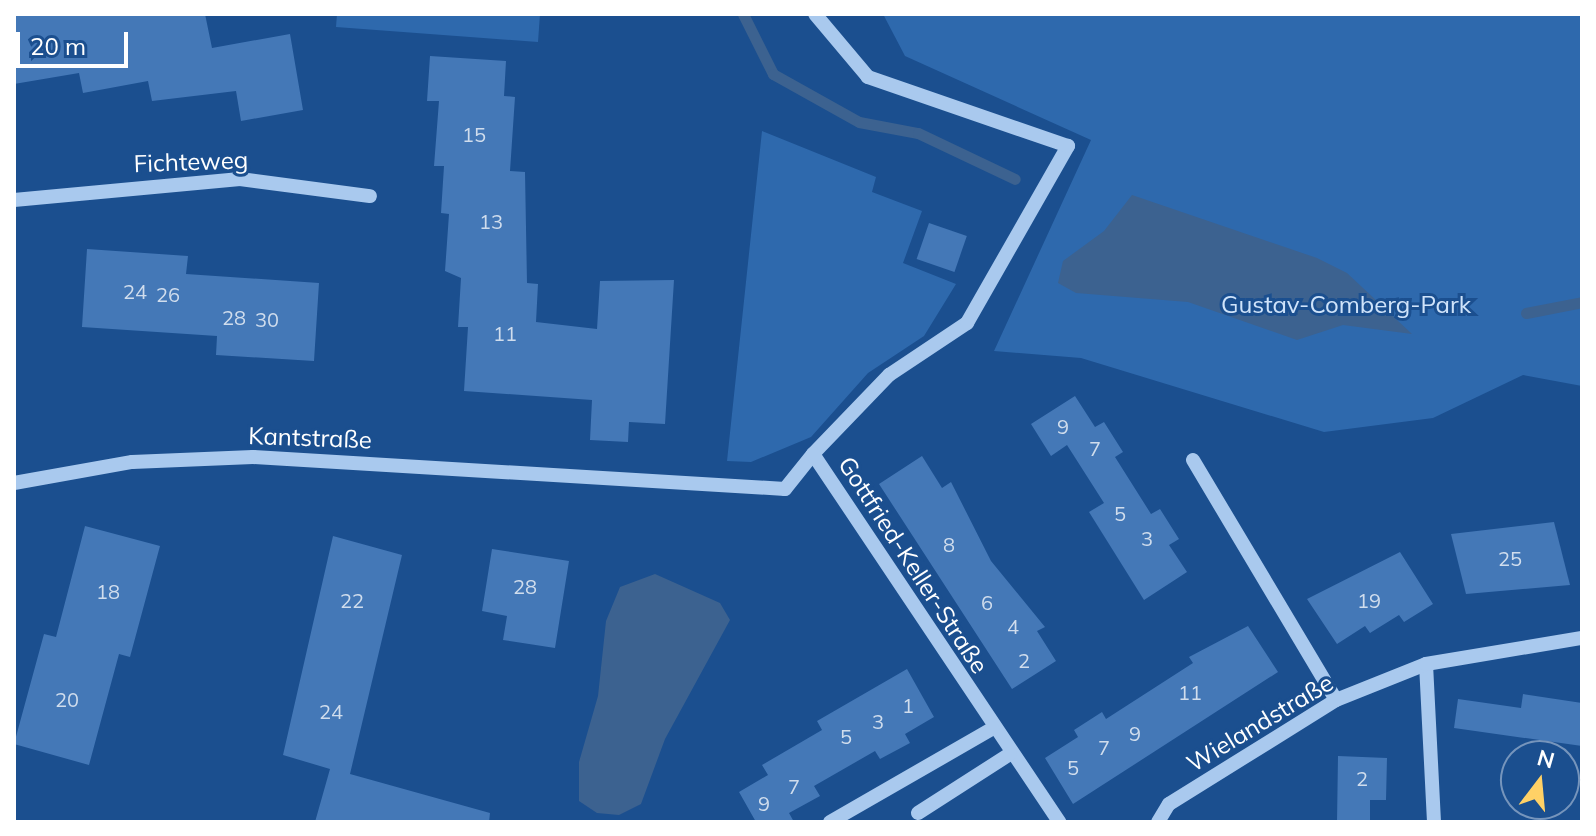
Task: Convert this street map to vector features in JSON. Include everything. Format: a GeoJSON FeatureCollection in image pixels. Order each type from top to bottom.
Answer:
{"type":"FeatureCollection","features":[{"type":"Feature","properties":{"kind":"street"},"geometry":{"type":"LineString","coordinates":[[813,454],[889,375],[967,323],[1068,146],[868,77],[815,14]]}},
{"type":"Feature","properties":{"kind":"street","name":"Fichteweg"},"geometry":{"type":"LineString","coordinates":[[14,200],[240,179],[370,196]]}},
{"type":"Feature","properties":{"kind":"street","name":"Gottfried-Keller-Straße"},"geometry":{"type":"LineString","coordinates":[[606,481],[785,489],[813,454],[992,729],[1059,822]]}},
{"type":"Feature","properties":{"kind":"street","name":"Kantstraße"},"geometry":{"type":"LineString","coordinates":[[14,483],[132,462],[253,457],[606,481]]}},
{"type":"Feature","properties":{"kind":"street"},"geometry":{"type":"LineString","coordinates":[[1193,460],[1336,700]]}},
{"type":"Feature","properties":{"kind":"street","name":"Wielandstraße"},"geometry":{"type":"LineString","coordinates":[[1158,822],[1169,804],[1336,700],[1426,664],[1582,638]]}},
{"type":"Feature","properties":{"kind":"street"},"geometry":{"type":"LineString","coordinates":[[1426,664],[1434,822]]}},
{"type":"Feature","properties":{"kind":"street"},"geometry":{"type":"LineString","coordinates":[[830,822],[992,729]]}},
{"type":"Feature","properties":{"kind":"street"},"geometry":{"type":"LineString","coordinates":[[918,813],[1010,754]]}},
{"type":"Feature","properties":{"kind":"green space"},"geometry":{"type":"Polygon","coordinates":[[[337,14],[540,14],[538,42],[336,27],[337,14]]]}},
{"type":"Feature","properties":{"kind":"green space","name":"Gustav-Comberg-Park"},"geometry":{"type":"Polygon","coordinates":[[[883,14],[1582,14],[1582,386],[1523,375],[1433,418],[1324,432],[1081,358],[994,351],[1091,140],[905,56],[883,14]]]}},
{"type":"Feature","properties":{"kind":"green space"},"geometry":{"type":"Polygon","coordinates":[[[762,131],[876,177],[872,192],[922,211],[903,263],[956,284],[924,336],[868,373],[811,437],[751,462],[727,461],[762,131]]]}},
{"type":"Feature","properties":{"kind":"shaded area"},"geometry":{"type":"Polygon","coordinates":[[[1132,195],[1317,258],[1347,273],[1412,334],[1343,325],[1297,340],[1188,302],[1076,293],[1058,283],[1063,261],[1104,231],[1132,195]]]}},
{"type":"Feature","properties":{"kind":"shaded area"},"geometry":{"type":"Polygon","coordinates":[[[655,574],[720,603],[730,620],[665,739],[641,804],[619,815],[597,813],[579,801],[579,762],[598,696],[606,621],[620,587],[655,574]]]}},
{"type":"Feature","properties":{"kind":"building"},"geometry":{"type":"Polygon","coordinates":[[[14,14],[205,14],[212,48],[290,34],[303,110],[241,121],[236,91],[152,101],[148,81],[83,93],[79,73],[14,84],[14,14]]]}},
{"type":"Feature","properties":{"kind":"building"},"geometry":{"type":"Polygon","coordinates":[[[430,56],[506,61],[504,96],[515,97],[510,171],[525,172],[527,283],[538,284],[536,322],[597,329],[600,281],[674,280],[665,424],[629,422],[628,442],[590,440],[592,400],[464,391],[468,327],[458,327],[461,278],[445,271],[449,214],[441,213],[444,166],[434,166],[439,101],[427,101],[430,56]]]}},
{"type":"Feature","properties":{"kind":"building"},"geometry":{"type":"Polygon","coordinates":[[[929,223],[967,236],[954,272],[917,259],[929,223]]]}},
{"type":"Feature","properties":{"kind":"building"},"geometry":{"type":"Polygon","coordinates":[[[87,249],[188,256],[186,274],[319,283],[314,361],[216,355],[217,336],[82,327],[87,249]]]}},
{"type":"Feature","properties":{"kind":"building"},"geometry":{"type":"Polygon","coordinates":[[[1075,396],[1095,427],[1104,422],[1123,452],[1115,457],[1151,514],[1160,509],[1179,539],[1169,545],[1187,572],[1144,600],[1089,512],[1104,503],[1067,445],[1051,456],[1031,424],[1075,396]]]}},
{"type":"Feature","properties":{"kind":"building"},"geometry":{"type":"Polygon","coordinates":[[[922,456],[942,488],[951,482],[991,561],[1045,627],[1037,631],[1056,661],[1012,689],[879,484],[922,456]]]}},
{"type":"Feature","properties":{"kind":"building"},"geometry":{"type":"Polygon","coordinates":[[[1554,522],[1570,585],[1466,594],[1451,534],[1554,522]]]}},
{"type":"Feature","properties":{"kind":"building"},"geometry":{"type":"Polygon","coordinates":[[[85,526],[160,546],[130,657],[119,654],[89,765],[14,744],[44,634],[56,637],[85,526]]]}},
{"type":"Feature","properties":{"kind":"building"},"geometry":{"type":"Polygon","coordinates":[[[333,536],[402,555],[350,774],[490,813],[489,822],[315,822],[330,769],[283,755],[333,536]]]}},
{"type":"Feature","properties":{"kind":"building"},"geometry":{"type":"Polygon","coordinates":[[[492,549],[569,561],[555,648],[503,640],[507,616],[482,611],[492,549]]]}},
{"type":"Feature","properties":{"kind":"building"},"geometry":{"type":"Polygon","coordinates":[[[1400,552],[1433,604],[1404,622],[1399,615],[1370,633],[1365,626],[1337,644],[1307,599],[1400,552]]]}},
{"type":"Feature","properties":{"kind":"building"},"geometry":{"type":"Polygon","coordinates":[[[1248,626],[1278,672],[1073,804],[1045,758],[1078,737],[1074,730],[1102,712],[1106,719],[1193,663],[1189,657],[1248,626]]]}},
{"type":"Feature","properties":{"kind":"building"},"geometry":{"type":"Polygon","coordinates":[[[907,669],[934,717],[905,734],[910,743],[880,759],[875,751],[814,786],[820,796],[789,813],[794,822],[756,822],[739,792],[768,775],[762,765],[822,730],[817,721],[907,669]]]}},
{"type":"Feature","properties":{"kind":"building"},"geometry":{"type":"Polygon","coordinates":[[[1523,694],[1582,703],[1582,746],[1580,740],[1539,740],[1454,728],[1458,699],[1521,708],[1523,694]]]}},
{"type":"Feature","properties":{"kind":"building"},"geometry":{"type":"Polygon","coordinates":[[[1338,756],[1387,758],[1386,800],[1370,800],[1370,822],[1337,822],[1338,756]]]}},
{"type":"Feature","properties":{"kind":"waterway"},"geometry":{"type":"LineString","coordinates":[[743,14],[773,74],[859,122],[918,133],[1015,179]]}},
{"type":"Feature","properties":{"kind":"waterway"},"geometry":{"type":"LineString","coordinates":[[1526,313],[1582,302]]}}]}
